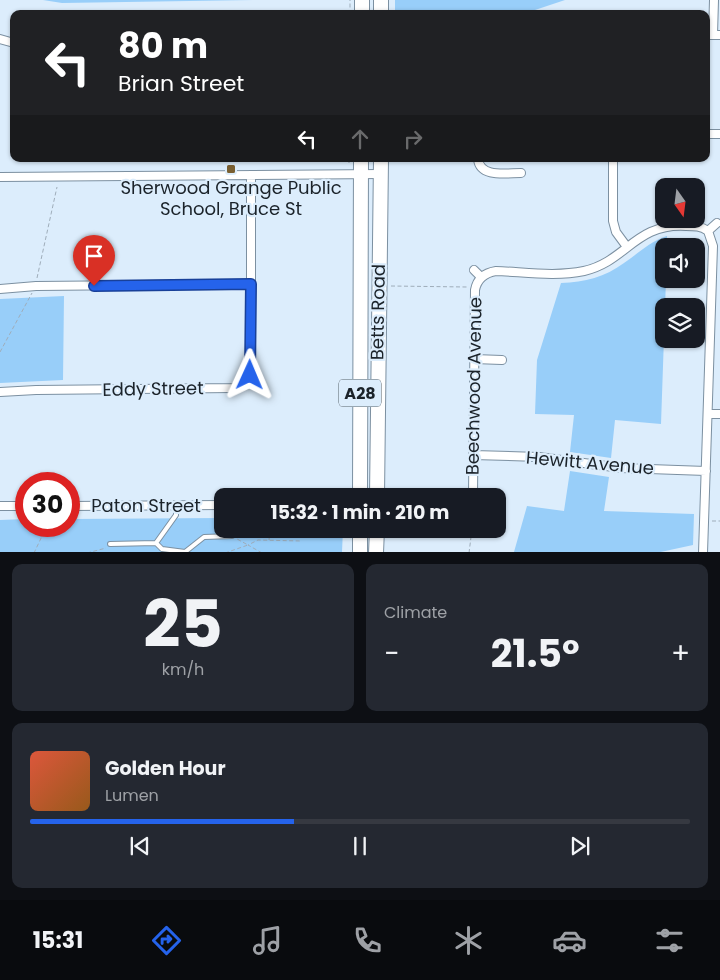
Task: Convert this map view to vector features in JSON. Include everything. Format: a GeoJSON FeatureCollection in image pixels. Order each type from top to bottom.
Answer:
{"type":"FeatureCollection","features":[{"type":"Feature","properties":{"kind":"highway","name":"Betts Road"},"geometry":{"type":"LineString","coordinates":[[355,162],[361,175],[360,488]]}},
{"type":"Feature","properties":{"kind":"highway","name":"Betts Road"},"geometry":{"type":"LineString","coordinates":[[377,488],[381,162]]}},
{"type":"Feature","properties":{"kind":"highway"},"geometry":{"type":"LineString","coordinates":[[360,538],[360,552]]}},
{"type":"Feature","properties":{"kind":"highway"},"geometry":{"type":"LineString","coordinates":[[376,538],[376,552]]}},
{"type":"Feature","properties":{"kind":"street"},"geometry":{"type":"LineString","coordinates":[[713,35],[714,0]]}},
{"type":"Feature","properties":{"kind":"street"},"geometry":{"type":"LineString","coordinates":[[478,162],[479,170],[521,173]]}},
{"type":"Feature","properties":{"kind":"street"},"geometry":{"type":"LineString","coordinates":[[613,162],[613,221],[616,232],[627,247]]}},
{"type":"Feature","properties":{"kind":"street"},"geometry":{"type":"LineString","coordinates":[[0,178],[381,174]]}},
{"type":"Feature","properties":{"kind":"street","name":"Eddy Street"},"geometry":{"type":"LineString","coordinates":[[0,392],[241,387],[247,382],[250,375],[251,175]]}},
{"type":"Feature","properties":{"kind":"street"},"geometry":{"type":"LineString","coordinates":[[703,552],[713,246],[708,231],[717,223]]}},
{"type":"Feature","properties":{"kind":"street","name":"Beechwood Avenue"},"geometry":{"type":"LineString","coordinates":[[473,488],[475,287],[481,277],[496,271],[566,273],[583,271],[610,261],[645,234],[672,226],[697,226],[708,231]]}},
{"type":"Feature","properties":{"kind":"street","name":"Beechwood Avenue"},"geometry":{"type":"LineString","coordinates":[[474,270],[481,277]]}},
{"type":"Feature","properties":{"kind":"street"},"geometry":{"type":"LineString","coordinates":[[0,289],[36,286],[251,284]]}},
{"type":"Feature","properties":{"kind":"street"},"geometry":{"type":"LineString","coordinates":[[474,359],[502,360]]}},
{"type":"Feature","properties":{"kind":"street"},"geometry":{"type":"LineString","coordinates":[[708,414],[720,414]]}},
{"type":"Feature","properties":{"kind":"street","name":"Hewitt Avenue"},"geometry":{"type":"LineString","coordinates":[[473,455],[539,457],[621,468],[706,471]]}},
{"type":"Feature","properties":{"kind":"street"},"geometry":{"type":"LineString","coordinates":[[0,506],[15,506]]}},
{"type":"Feature","properties":{"kind":"street","name":"Paton Street"},"geometry":{"type":"LineString","coordinates":[[80,506],[214,506]]}},
{"type":"Feature","properties":{"kind":"lane"},"geometry":{"type":"LineString","coordinates":[[156,543],[176,515],[176,506]]}},
{"type":"Feature","properties":{"kind":"lane"},"geometry":{"type":"LineString","coordinates":[[110,544],[156,543],[162,549],[186,552],[204,536],[214,536]]}},
{"type":"Feature","properties":{"kind":"path"},"geometry":{"type":"LineString","coordinates":[[0,352],[36,286],[57,187]]}},
{"type":"Feature","properties":{"kind":"path"},"geometry":{"type":"LineString","coordinates":[[387,286],[475,287]]}},
{"type":"Feature","properties":{"kind":"path"},"geometry":{"type":"LineString","coordinates":[[34,552],[42,537]]}},
{"type":"Feature","properties":{"kind":"path"},"geometry":{"type":"LineString","coordinates":[[236,538],[262,552]]}},
{"type":"Feature","properties":{"kind":"path"},"geometry":{"type":"LineString","coordinates":[[469,552],[471,538]]}},
{"type":"Feature","properties":{"kind":"path"},"geometry":{"type":"LineString","coordinates":[[225,552],[258,540],[301,541]]}},
{"type":"Feature","properties":{"kind":"path"},"geometry":{"type":"LineString","coordinates":[[87,552],[106,549],[110,544]]}},
{"type":"Feature","properties":{"kind":"shaded area"},"geometry":{"type":"Polygon","coordinates":[[[43,0],[253,0],[62,3],[43,0]]]}},
{"type":"Feature","properties":{"kind":"shaded area"},"geometry":{"type":"Polygon","coordinates":[[[395,0],[565,0],[535,10],[395,10],[395,0]]]}},
{"type":"Feature","properties":{"kind":"shaded area"},"geometry":{"type":"Polygon","coordinates":[[[655,242],[655,288],[666,288],[665,298],[655,298],[655,348],[664,348],[661,424],[615,420],[611,458],[570,452],[574,415],[535,414],[537,360],[561,283],[586,280],[602,275],[617,268],[655,242]]]}},
{"type":"Feature","properties":{"kind":"shaded area"},"geometry":{"type":"Polygon","coordinates":[[[64,296],[63,380],[0,383],[0,299],[64,296]]]}},
{"type":"Feature","properties":{"kind":"shaded area"},"geometry":{"type":"Polygon","coordinates":[[[570,471],[609,477],[604,511],[694,514],[693,545],[661,552],[514,552],[527,506],[564,511],[570,471]]]}},
{"type":"Feature","properties":{"kind":"shaded area"},"geometry":{"type":"Polygon","coordinates":[[[214,518],[214,538],[343,538],[342,552],[0,552],[0,520],[15,519],[15,537],[80,537],[80,519],[214,518]]]}},
{"type":"Feature","properties":{"kind":"place","name":"Sherwood Grange Public School, Bruce St"},"geometry":{"type":"Point","coordinates":[231,169]}},
{"type":"Feature","properties":{"kind":"route"},"geometry":{"type":"LineString","coordinates":[[94,286],[251,284],[250,375]]}}]}
